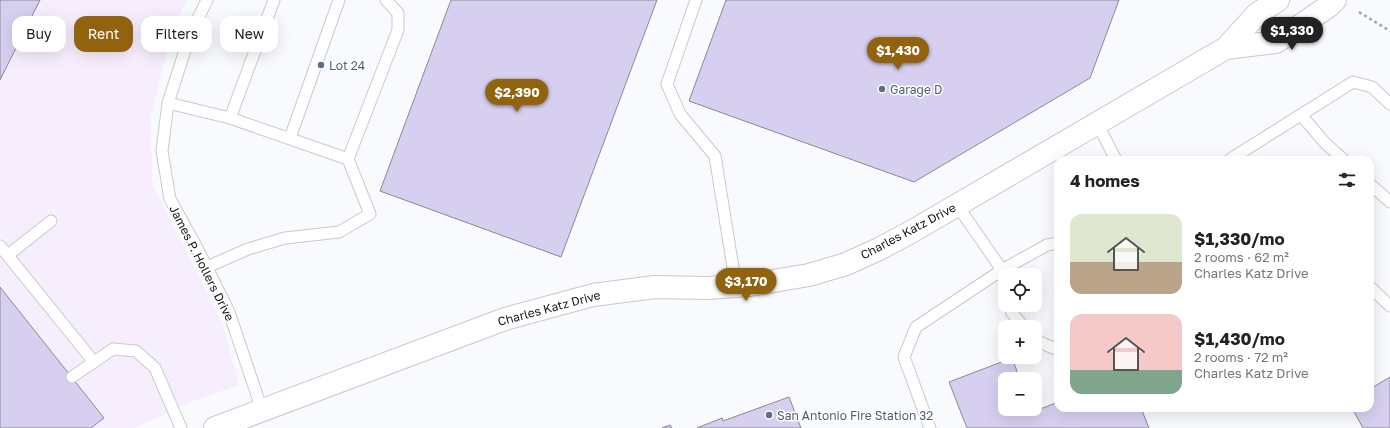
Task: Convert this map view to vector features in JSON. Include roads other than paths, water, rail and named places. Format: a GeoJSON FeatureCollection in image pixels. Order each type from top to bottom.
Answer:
{"type":"FeatureCollection","features":[{"type":"Feature","properties":{"kind":"street","name":"Charles Katz Drive"},"geometry":{"type":"LineString","coordinates":[[215,428],[505,318],[593,295],[655,287],[707,288],[750,285],[809,275],[846,264],[879,249],[957,205],[1226,48],[1257,14],[1278,0]]}},
{"type":"Feature","properties":{"kind":"street","name":"Charles Katz Drive"},"geometry":{"type":"LineString","coordinates":[[1226,48],[1276,42],[1329,6],[1335,0]]}},
{"type":"Feature","properties":{"kind":"lane","name":"James P. Hollers Drive"},"geometry":{"type":"LineString","coordinates":[[207,0],[190,35],[168,103],[162,151],[170,199],[207,267],[229,312],[262,410]]}},
{"type":"Feature","properties":{"kind":"lane"},"geometry":{"type":"LineString","coordinates":[[230,118],[274,0]]}},
{"type":"Feature","properties":{"kind":"lane"},"geometry":{"type":"LineString","coordinates":[[290,138],[339,0]]}},
{"type":"Feature","properties":{"kind":"lane"},"geometry":{"type":"LineString","coordinates":[[207,267],[248,249],[285,238],[340,232],[370,214],[348,159],[398,30],[398,13],[386,0]]}},
{"type":"Feature","properties":{"kind":"lane"},"geometry":{"type":"LineString","coordinates":[[696,0],[667,84],[680,114],[715,156],[736,286]]}},
{"type":"Feature","properties":{"kind":"lane"},"geometry":{"type":"LineString","coordinates":[[1238,156],[1354,82],[1372,87],[1390,104]]}},
{"type":"Feature","properties":{"kind":"lane"},"geometry":{"type":"LineString","coordinates":[[168,103],[230,118],[348,159]]}},
{"type":"Feature","properties":{"kind":"lane"},"geometry":{"type":"LineString","coordinates":[[1301,116],[1325,143],[1340,156]]}},
{"type":"Feature","properties":{"kind":"lane"},"geometry":{"type":"LineString","coordinates":[[1097,123],[1114,156]]}},
{"type":"Feature","properties":{"kind":"lane"},"geometry":{"type":"LineString","coordinates":[[1374,188],[1390,202]]}},
{"type":"Feature","properties":{"kind":"lane"},"geometry":{"type":"LineString","coordinates":[[957,205],[1001,268]]}},
{"type":"Feature","properties":{"kind":"lane"},"geometry":{"type":"LineString","coordinates":[[8,255],[51,221]]}},
{"type":"Feature","properties":{"kind":"lane"},"geometry":{"type":"LineString","coordinates":[[1006,268],[1047,245],[1054,244]]}},
{"type":"Feature","properties":{"kind":"lane"},"geometry":{"type":"LineString","coordinates":[[0,246],[94,362]]}},
{"type":"Feature","properties":{"kind":"lane"},"geometry":{"type":"LineString","coordinates":[[930,428],[904,357],[916,327],[998,273]]}},
{"type":"Feature","properties":{"kind":"lane"},"geometry":{"type":"LineString","coordinates":[[1374,291],[1390,306]]}},
{"type":"Feature","properties":{"kind":"lane"},"geometry":{"type":"LineString","coordinates":[[1012,312],[1018,320]]}},
{"type":"Feature","properties":{"kind":"lane"},"geometry":{"type":"LineString","coordinates":[[1042,343],[1054,348]]}},
{"type":"Feature","properties":{"kind":"lane"},"geometry":{"type":"LineString","coordinates":[[72,378],[113,349],[136,351],[155,368],[181,428]]}},
{"type":"Feature","properties":{"kind":"place","name":"Lot 24"},"geometry":{"type":"Point","coordinates":[321,65]}},
{"type":"Feature","properties":{"kind":"place","name":"Garage D"},"geometry":{"type":"Point","coordinates":[882,89]}},
{"type":"Feature","properties":{"kind":"place","name":"San Antonio Fire Station 32"},"geometry":{"type":"Point","coordinates":[769,415]}}]}
